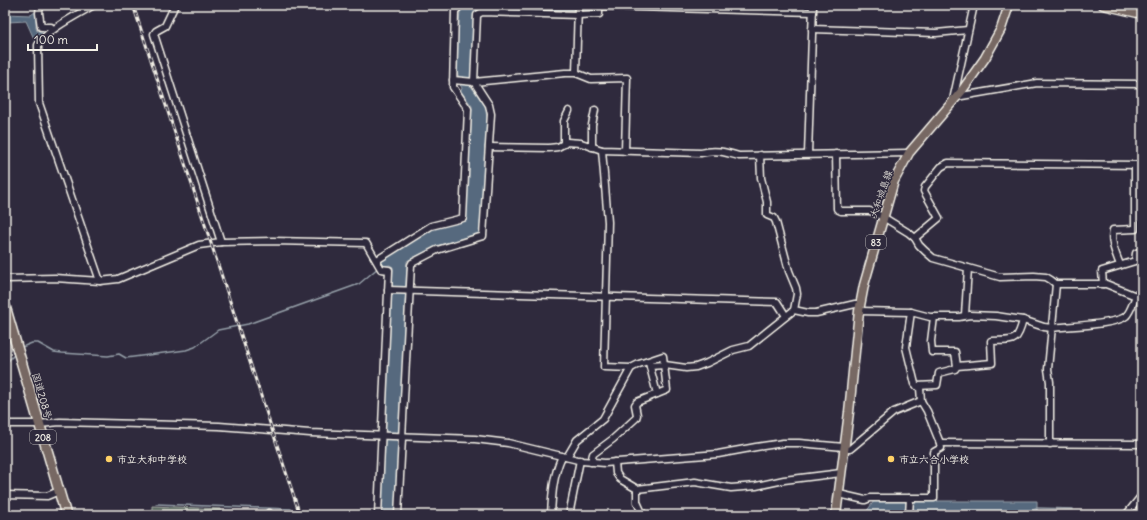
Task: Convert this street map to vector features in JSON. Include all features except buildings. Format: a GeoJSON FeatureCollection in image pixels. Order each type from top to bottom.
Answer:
{"type":"FeatureCollection","features":[{"type":"Feature","properties":{"kind":"highway","name":"国道208号"},"geometry":{"type":"LineString","coordinates":[[5,306],[66,515]]}},
{"type":"Feature","properties":{"kind":"main road","name":"大和城島線"},"geometry":{"type":"LineString","coordinates":[[836,515],[860,308],[864,285],[894,181],[909,153],[975,73],[1001,29],[1008,5]]}},
{"type":"Feature","properties":{"kind":"main road"},"geometry":{"type":"LineString","coordinates":[[1103,5],[1142,14]]}},
{"type":"Feature","properties":{"kind":"street"},"geometry":{"type":"LineString","coordinates":[[40,5],[40,27],[51,28],[53,30]]}},
{"type":"Feature","properties":{"kind":"street"},"geometry":{"type":"LineString","coordinates":[[94,5],[53,30],[38,45],[39,102],[100,281]]}},
{"type":"Feature","properties":{"kind":"street"},"geometry":{"type":"LineString","coordinates":[[175,5],[165,26],[156,31],[154,34],[221,242]]}},
{"type":"Feature","properties":{"kind":"street"},"geometry":{"type":"LineString","coordinates":[[377,260],[431,226],[463,218],[468,109],[453,87],[455,11],[461,5]]}},
{"type":"Feature","properties":{"kind":"street"},"geometry":{"type":"LineString","coordinates":[[576,73],[578,5]]}},
{"type":"Feature","properties":{"kind":"street"},"geometry":{"type":"LineString","coordinates":[[398,515],[410,266],[412,262],[437,250],[483,236],[490,114],[489,105],[474,82],[477,15],[482,12],[578,15],[599,14],[599,5],[813,12]]}},
{"type":"Feature","properties":{"kind":"street"},"geometry":{"type":"LineString","coordinates":[[808,154],[814,5]]}},
{"type":"Feature","properties":{"kind":"street"},"geometry":{"type":"LineString","coordinates":[[974,5],[954,99],[1037,83],[1142,84]]}},
{"type":"Feature","properties":{"kind":"street"},"geometry":{"type":"LineString","coordinates":[[812,29],[936,33],[968,30]]}},
{"type":"Feature","properties":{"kind":"street"},"geometry":{"type":"LineString","coordinates":[[453,80],[474,82],[576,73],[591,79],[627,78],[625,151]]}},
{"type":"Feature","properties":{"kind":"street"},"geometry":{"type":"LineString","coordinates":[[592,147],[592,125],[595,110]]}},
{"type":"Feature","properties":{"kind":"street"},"geometry":{"type":"LineString","coordinates":[[564,144],[564,121],[569,111]]}},
{"type":"Feature","properties":{"kind":"street"},"geometry":{"type":"LineString","coordinates":[[489,147],[549,148],[567,142],[581,142],[602,150],[701,153],[719,150],[739,156],[909,153]]}},
{"type":"Feature","properties":{"kind":"street"},"geometry":{"type":"LineString","coordinates":[[591,462],[593,454],[636,418],[637,415],[635,405],[637,402],[667,390],[663,356],[649,364],[631,368],[604,367],[608,222],[602,150]]}},
{"type":"Feature","properties":{"kind":"street"},"geometry":{"type":"LineString","coordinates":[[794,310],[816,313],[855,304],[860,308],[911,312],[934,317],[959,317],[965,315],[996,316],[1023,320],[1052,328],[1100,323],[1120,319],[1126,316],[1139,296],[1106,284],[1056,284],[1046,278],[1034,276],[1000,277],[933,258],[909,233],[870,211],[840,211],[838,208],[836,154]]}},
{"type":"Feature","properties":{"kind":"street"},"geometry":{"type":"LineString","coordinates":[[665,366],[686,368],[696,367],[707,364],[733,350],[749,346],[794,310],[797,294],[796,288],[789,271],[776,222],[774,218],[766,213],[767,202],[761,178],[760,155]]}},
{"type":"Feature","properties":{"kind":"street"},"geometry":{"type":"LineString","coordinates":[[915,238],[939,218],[924,191],[924,187],[941,167],[948,163],[1142,165]]}},
{"type":"Feature","properties":{"kind":"street"},"geometry":{"type":"LineString","coordinates":[[1120,265],[1112,241],[1112,234],[1114,230],[1135,229],[1135,165]]}},
{"type":"Feature","properties":{"kind":"street"},"geometry":{"type":"LineString","coordinates":[[5,278],[55,278],[100,281],[118,279],[199,245],[221,242],[264,240],[366,243],[381,269],[389,270],[378,515]]}},
{"type":"Feature","properties":{"kind":"street"},"geometry":{"type":"LineString","coordinates":[[1103,284],[1102,271],[1135,261],[1136,252],[1142,251]]}},
{"type":"Feature","properties":{"kind":"street"},"geometry":{"type":"LineString","coordinates":[[965,315],[968,268]]}},
{"type":"Feature","properties":{"kind":"street"},"geometry":{"type":"LineString","coordinates":[[1050,444],[1050,382],[1048,369],[1056,284]]}},
{"type":"Feature","properties":{"kind":"street"},"geometry":{"type":"LineString","coordinates":[[388,290],[777,302],[786,316]]}},
{"type":"Feature","properties":{"kind":"street"},"geometry":{"type":"LineString","coordinates":[[839,494],[866,500],[870,498],[934,498],[934,452],[941,448],[927,411],[921,401],[920,388],[916,384],[906,347],[911,312]]}},
{"type":"Feature","properties":{"kind":"street"},"geometry":{"type":"LineString","coordinates":[[934,317],[931,341],[932,352],[955,352],[957,366]]}},
{"type":"Feature","properties":{"kind":"street"},"geometry":{"type":"LineString","coordinates":[[917,386],[937,385],[938,373],[955,369],[957,366],[992,363],[991,341],[1014,340],[1018,337],[1023,320]]}},
{"type":"Feature","properties":{"kind":"street"},"geometry":{"type":"LineString","coordinates":[[649,364],[657,394]]}},
{"type":"Feature","properties":{"kind":"street"},"geometry":{"type":"LineString","coordinates":[[551,515],[554,479],[557,468],[577,440],[603,419],[631,368]]}},
{"type":"Feature","properties":{"kind":"street"},"geometry":{"type":"LineString","coordinates":[[5,424],[39,424],[60,422],[210,426],[281,431],[493,441],[591,462],[615,462],[718,454],[783,443],[850,449],[894,412],[921,401]]}},
{"type":"Feature","properties":{"kind":"street"},"geometry":{"type":"LineString","coordinates":[[940,443],[1142,444]]}},
{"type":"Feature","properties":{"kind":"street"},"geometry":{"type":"LineString","coordinates":[[570,515],[580,460]]}},
{"type":"Feature","properties":{"kind":"street"},"geometry":{"type":"LineString","coordinates":[[615,462],[616,473],[620,479],[637,489],[695,482],[731,488],[756,486],[784,480],[841,473]]}},
{"type":"Feature","properties":{"kind":"street"},"geometry":{"type":"LineString","coordinates":[[637,489],[638,502],[643,515]]}},
{"type":"Feature","properties":{"kind":"street"},"geometry":{"type":"LineString","coordinates":[[5,495],[47,496],[59,491]]}},
{"type":"Feature","properties":{"kind":"street"},"geometry":{"type":"LineString","coordinates":[[1126,515],[1142,495]]}},
{"type":"Feature","properties":{"kind":"street"},"geometry":{"type":"LineString","coordinates":[[910,498],[910,514]]}},
{"type":"Feature","properties":{"kind":"green space"},"geometry":{"type":"Polygon","coordinates":[[[152,506],[221,509],[221,515],[152,515],[152,506]]]}},
{"type":"Feature","properties":{"kind":"water"},"geometry":{"type":"Polygon","coordinates":[[[467,5],[595,5],[595,11],[480,9],[475,13],[470,85],[485,106],[487,118],[481,233],[436,246],[407,261],[396,515],[381,515],[393,267],[390,265],[384,266],[379,260],[433,229],[465,221],[472,106],[461,91],[462,88],[459,83],[459,76],[455,71],[460,12],[467,5]]]}},
{"type":"Feature","properties":{"kind":"water"},"geometry":{"type":"Polygon","coordinates":[[[36,11],[37,31],[47,30],[37,42],[35,41],[26,21],[8,22],[5,24],[5,14],[31,15],[36,11]]]}},
{"type":"Feature","properties":{"kind":"water"},"geometry":{"type":"Polygon","coordinates":[[[874,501],[1037,501],[1037,515],[864,515],[874,501]]]}},
{"type":"Feature","properties":{"kind":"waterway"},"geometry":{"type":"LineString","coordinates":[[22,347],[32,343],[38,343],[54,352],[108,356],[119,354],[126,358],[186,350],[195,347],[218,330],[248,324],[359,284],[379,267]]}},
{"type":"Feature","properties":{"kind":"waterway"},"geometry":{"type":"LineString","coordinates":[[5,364],[15,354]]}},
{"type":"Feature","properties":{"kind":"waterway"},"geometry":{"type":"LineString","coordinates":[[156,504],[291,509]]}},
{"type":"Feature","properties":{"kind":"waterway"},"geometry":{"type":"LineString","coordinates":[[1035,508],[1073,509]]}},
{"type":"Feature","properties":{"kind":"railway"},"geometry":{"type":"LineString","coordinates":[[133,5],[300,515]]}},
{"type":"Feature","properties":{"kind":"place","name":"市立大和中学校"},"geometry":{"type":"Point","coordinates":[109,459]}},
{"type":"Feature","properties":{"kind":"place","name":"市立六合小学校"},"geometry":{"type":"Point","coordinates":[891,459]}}]}
